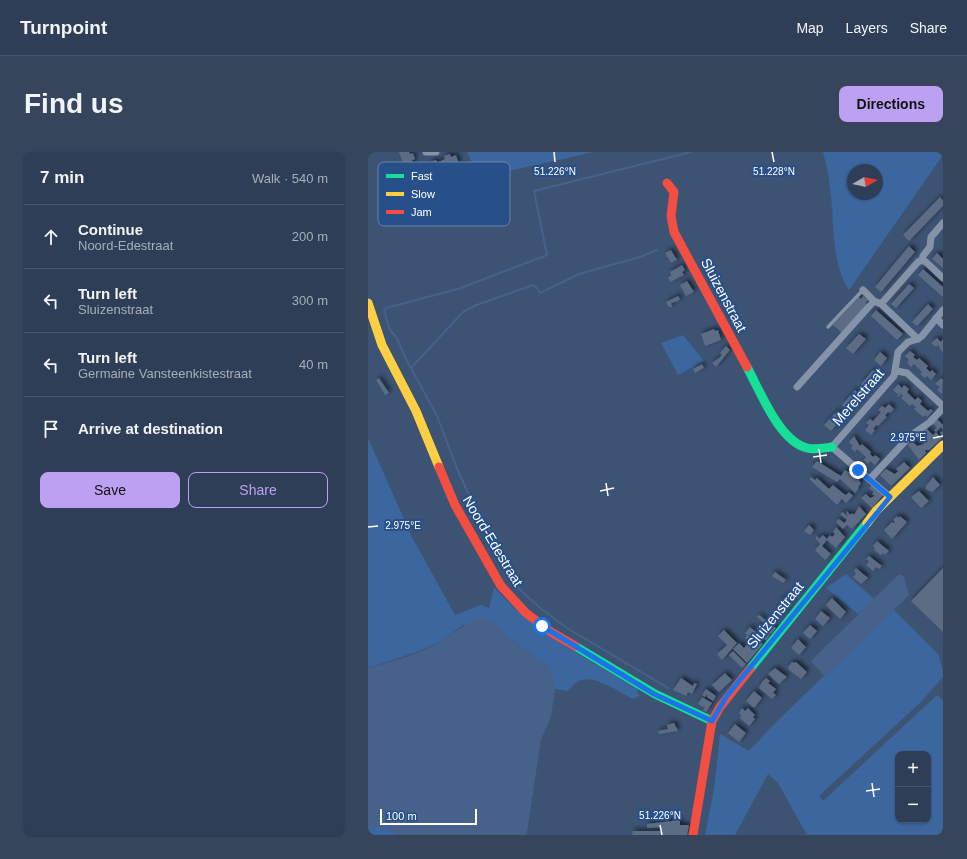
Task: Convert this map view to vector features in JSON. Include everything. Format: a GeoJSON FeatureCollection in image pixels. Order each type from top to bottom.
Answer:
{"type":"FeatureCollection","features":[{"type":"Feature","properties":{"kind":"street"},"geometry":{"type":"LineString","coordinates":[[426,152],[436,152]]}},
{"type":"Feature","properties":{"kind":"street","name":"Sluizenstraat"},"geometry":{"type":"LineString","coordinates":[[667,183],[674,192],[670,216],[674,232],[774,418],[786,436],[802,446],[809,449],[832,447]]}},
{"type":"Feature","properties":{"kind":"street"},"geometry":{"type":"LineString","coordinates":[[797,387],[878,302],[918,262],[922,260],[923,256],[930,247],[931,237],[943,223]]}},
{"type":"Feature","properties":{"kind":"street"},"geometry":{"type":"LineString","coordinates":[[922,260],[943,278]]}},
{"type":"Feature","properties":{"kind":"street"},"geometry":{"type":"LineString","coordinates":[[862,290],[878,302],[918,339]]}},
{"type":"Feature","properties":{"kind":"street","name":"Noord-Edestraat"},"geometry":{"type":"LineString","coordinates":[[368,303],[382,345],[416,411],[455,505],[501,586],[526,613],[558,636],[654,694],[712,721]]}},
{"type":"Feature","properties":{"kind":"street","name":"Merelstraat"},"geometry":{"type":"LineString","coordinates":[[832,447],[892,380],[897,371],[897,353],[908,342],[918,339],[943,310]]}},
{"type":"Feature","properties":{"kind":"street"},"geometry":{"type":"LineString","coordinates":[[936,318],[943,325]]}},
{"type":"Feature","properties":{"kind":"street"},"geometry":{"type":"LineString","coordinates":[[870,479],[910,436],[930,422],[943,407],[907,373],[897,371]]}},
{"type":"Feature","properties":{"kind":"street","name":"Sluizenstraat"},"geometry":{"type":"LineString","coordinates":[[693,835],[712,721],[726,697],[890,497],[943,445]]}},
{"type":"Feature","properties":{"kind":"street"},"geometry":{"type":"LineString","coordinates":[[832,447],[890,497]]}},
{"type":"Feature","properties":{"kind":"lane"},"geometry":{"type":"LineString","coordinates":[[828,327],[862,290]]}},
{"type":"Feature","properties":{"kind":"shaded area"},"geometry":{"type":"Polygon","coordinates":[[[467,152],[594,152],[510,170],[510,162],[472,162],[467,152]]]}},
{"type":"Feature","properties":{"kind":"shaded area"},"geometry":{"type":"Polygon","coordinates":[[[823,152],[943,152],[943,155],[849,290],[843,279],[836,254],[830,184],[823,152]]]}},
{"type":"Feature","properties":{"kind":"shaded area"},"geometry":{"type":"Polygon","coordinates":[[[683,335],[704,361],[678,375],[661,343],[683,335]]]}},
{"type":"Feature","properties":{"kind":"shaded area"},"geometry":{"type":"Polygon","coordinates":[[[368,438],[412,537],[455,615],[481,605],[489,608],[494,587],[509,603],[543,631],[580,655],[637,688],[639,696],[633,699],[605,684],[590,679],[577,682],[568,691],[555,689],[549,667],[509,638],[491,620],[463,625],[440,642],[417,652],[368,668],[368,438]]]}},
{"type":"Feature","properties":{"kind":"shaded area"},"geometry":{"type":"Polygon","coordinates":[[[846,574],[874,599],[858,614],[826,588],[846,574]]]}},
{"type":"Feature","properties":{"kind":"shaded area"},"geometry":{"type":"Polygon","coordinates":[[[898,575],[904,577],[909,595],[825,677],[811,661],[898,575]]]}},
{"type":"Feature","properties":{"kind":"shaded area"},"geometry":{"type":"Polygon","coordinates":[[[893,609],[938,654],[943,671],[943,677],[922,701],[819,796],[823,801],[937,695],[943,700],[943,835],[807,835],[778,783],[768,774],[735,835],[705,835],[714,789],[720,734],[749,751],[771,727],[893,609]]]}},
{"type":"Feature","properties":{"kind":"shaded area"},"geometry":{"type":"Polygon","coordinates":[[[477,618],[491,620],[509,638],[549,667],[555,689],[551,717],[541,739],[527,833],[525,835],[400,835],[386,827],[368,827],[368,668],[405,657],[433,646],[477,618]]]}},
{"type":"Feature","properties":{"kind":"shaded area"},"geometry":{"type":"Polygon","coordinates":[[[368,827],[386,827],[400,835],[368,835],[368,827]]]}},
{"type":"Feature","properties":{"kind":"building"},"geometry":{"type":"Polygon","coordinates":[[[399,152],[409,152],[410,154],[413,153],[415,159],[412,160],[413,162],[403,162],[399,152]]]}},
{"type":"Feature","properties":{"kind":"building"},"geometry":{"type":"Polygon","coordinates":[[[450,154],[451,157],[456,155],[458,162],[439,162],[445,159],[444,156],[450,154]]]}},
{"type":"Feature","properties":{"kind":"building"},"geometry":{"type":"Polygon","coordinates":[[[940,197],[943,200],[943,206],[909,241],[903,235],[940,197]]]}},
{"type":"Feature","properties":{"kind":"building"},"geometry":{"type":"Polygon","coordinates":[[[909,246],[915,252],[881,292],[875,287],[909,246]]]}},
{"type":"Feature","properties":{"kind":"building"},"geometry":{"type":"Polygon","coordinates":[[[671,250],[677,260],[671,263],[665,253],[671,250]]]}},
{"type":"Feature","properties":{"kind":"building"},"geometry":{"type":"Polygon","coordinates":[[[937,253],[943,259],[943,268],[932,259],[937,253]]]}},
{"type":"Feature","properties":{"kind":"building"},"geometry":{"type":"Polygon","coordinates":[[[682,265],[685,270],[682,272],[684,275],[670,282],[668,277],[671,276],[670,272],[682,265]]]}},
{"type":"Feature","properties":{"kind":"building"},"geometry":{"type":"Polygon","coordinates":[[[923,269],[943,287],[943,297],[918,275],[923,269]]]}},
{"type":"Feature","properties":{"kind":"building"},"geometry":{"type":"Polygon","coordinates":[[[687,281],[694,292],[686,296],[680,285],[687,281]]]}},
{"type":"Feature","properties":{"kind":"building"},"geometry":{"type":"Polygon","coordinates":[[[909,284],[914,288],[896,308],[891,304],[909,284]]]}},
{"type":"Feature","properties":{"kind":"building"},"geometry":{"type":"Polygon","coordinates":[[[678,296],[680,299],[671,303],[672,307],[669,307],[666,302],[678,296]]]}},
{"type":"Feature","properties":{"kind":"building"},"geometry":{"type":"Polygon","coordinates":[[[863,296],[868,300],[866,303],[867,305],[842,333],[833,325],[859,297],[861,299],[863,296]]]}},
{"type":"Feature","properties":{"kind":"building"},"geometry":{"type":"Polygon","coordinates":[[[928,304],[933,309],[917,326],[912,322],[928,304]]]}},
{"type":"Feature","properties":{"kind":"building"},"geometry":{"type":"Polygon","coordinates":[[[876,310],[903,334],[897,340],[871,316],[876,310]]]}},
{"type":"Feature","properties":{"kind":"building"},"geometry":{"type":"Polygon","coordinates":[[[714,329],[715,331],[718,330],[721,340],[705,346],[701,334],[714,329]]]}},
{"type":"Feature","properties":{"kind":"building"},"geometry":{"type":"Polygon","coordinates":[[[859,334],[866,339],[853,354],[846,348],[859,334]]]}},
{"type":"Feature","properties":{"kind":"building"},"geometry":{"type":"Polygon","coordinates":[[[937,338],[941,342],[943,339],[943,353],[938,345],[936,347],[931,343],[937,338]]]}},
{"type":"Feature","properties":{"kind":"building"},"geometry":{"type":"Polygon","coordinates":[[[726,346],[730,350],[716,367],[712,363],[722,355],[720,353],[726,346]]]}},
{"type":"Feature","properties":{"kind":"building"},"geometry":{"type":"Polygon","coordinates":[[[910,351],[915,355],[913,357],[917,360],[919,358],[928,366],[926,368],[930,372],[932,370],[936,374],[931,380],[927,376],[925,378],[920,374],[922,372],[914,364],[911,367],[907,363],[909,360],[905,356],[910,351]]]}},
{"type":"Feature","properties":{"kind":"building"},"geometry":{"type":"Polygon","coordinates":[[[880,352],[887,358],[881,366],[874,360],[880,352]]]}},
{"type":"Feature","properties":{"kind":"building"},"geometry":{"type":"Polygon","coordinates":[[[702,364],[704,368],[695,373],[693,369],[702,364]]]}},
{"type":"Feature","properties":{"kind":"building"},"geometry":{"type":"Polygon","coordinates":[[[873,370],[880,376],[867,390],[861,384],[873,370]]]}},
{"type":"Feature","properties":{"kind":"building"},"geometry":{"type":"Polygon","coordinates":[[[379,378],[389,393],[385,395],[376,380],[379,378]]]}},
{"type":"Feature","properties":{"kind":"building"},"geometry":{"type":"Polygon","coordinates":[[[941,378],[943,380],[942,394],[937,390],[940,387],[935,384],[941,378]]]}},
{"type":"Feature","properties":{"kind":"building"},"geometry":{"type":"Polygon","coordinates":[[[898,384],[902,388],[904,385],[909,389],[907,392],[915,400],[918,397],[922,401],[920,404],[928,411],[931,409],[933,411],[927,417],[925,415],[923,417],[914,409],[916,407],[912,404],[910,406],[901,398],[903,396],[901,394],[898,397],[897,396],[900,393],[897,394],[893,390],[898,384]]]}},
{"type":"Feature","properties":{"kind":"building"},"geometry":{"type":"Polygon","coordinates":[[[855,390],[862,396],[849,411],[842,405],[855,390]]]}},
{"type":"Feature","properties":{"kind":"building"},"geometry":{"type":"Polygon","coordinates":[[[889,404],[894,409],[890,413],[888,412],[885,416],[887,417],[878,426],[876,425],[873,429],[875,430],[871,435],[865,430],[869,425],[866,423],[870,419],[873,421],[881,412],[878,410],[882,406],[885,408],[889,404]]]}},
{"type":"Feature","properties":{"kind":"building"},"geometry":{"type":"Polygon","coordinates":[[[837,411],[844,416],[831,431],[824,425],[837,411]]]}},
{"type":"Feature","properties":{"kind":"building"},"geometry":{"type":"Polygon","coordinates":[[[937,419],[943,425],[943,430],[941,427],[936,432],[934,430],[937,428],[933,423],[937,419]]]}},
{"type":"Feature","properties":{"kind":"building"},"geometry":{"type":"Polygon","coordinates":[[[931,425],[927,429],[933,435],[936,432],[940,437],[942,435],[940,433],[943,431],[943,437],[929,450],[925,450],[926,453],[919,460],[908,445],[912,441],[917,446],[924,444],[917,435],[931,425]]]}},
{"type":"Feature","properties":{"kind":"building"},"geometry":{"type":"Polygon","coordinates":[[[854,436],[860,446],[862,444],[871,452],[870,454],[872,456],[874,457],[875,455],[880,459],[875,465],[870,461],[868,464],[864,460],[866,457],[857,449],[855,452],[851,448],[853,446],[849,442],[854,436]]]}},
{"type":"Feature","properties":{"kind":"building"},"geometry":{"type":"Polygon","coordinates":[[[817,461],[841,476],[845,470],[856,476],[860,479],[859,481],[861,483],[858,487],[859,488],[855,493],[840,479],[837,482],[812,467],[817,461]]]}},
{"type":"Feature","properties":{"kind":"building"},"geometry":{"type":"Polygon","coordinates":[[[904,462],[910,468],[891,486],[880,475],[886,469],[895,474],[898,471],[896,469],[904,462]]]}},
{"type":"Feature","properties":{"kind":"building"},"geometry":{"type":"Polygon","coordinates":[[[811,477],[815,480],[817,478],[829,489],[833,485],[844,494],[846,495],[849,492],[853,496],[846,503],[842,499],[837,505],[809,479],[811,477]]]}},
{"type":"Feature","properties":{"kind":"building"},"geometry":{"type":"Polygon","coordinates":[[[933,477],[940,485],[932,492],[926,489],[926,486],[933,477]]]}},
{"type":"Feature","properties":{"kind":"building"},"geometry":{"type":"Polygon","coordinates":[[[872,485],[883,495],[872,508],[861,498],[866,494],[870,498],[875,496],[872,494],[874,492],[869,488],[872,485]]]}},
{"type":"Feature","properties":{"kind":"building"},"geometry":{"type":"Polygon","coordinates":[[[919,491],[929,501],[921,508],[911,497],[919,491]]]}},
{"type":"Feature","properties":{"kind":"building"},"geometry":{"type":"Polygon","coordinates":[[[859,506],[866,514],[852,529],[847,525],[843,529],[836,522],[839,519],[844,523],[847,520],[840,514],[843,512],[848,517],[846,513],[847,511],[850,515],[852,513],[854,515],[859,506]]]}},
{"type":"Feature","properties":{"kind":"building"},"geometry":{"type":"Polygon","coordinates":[[[897,516],[899,518],[900,516],[907,522],[892,539],[884,530],[892,522],[895,522],[893,520],[897,516]]]}},
{"type":"Feature","properties":{"kind":"building"},"geometry":{"type":"Polygon","coordinates":[[[809,525],[814,530],[810,535],[804,531],[809,525]]]}},
{"type":"Feature","properties":{"kind":"building"},"geometry":{"type":"Polygon","coordinates":[[[836,527],[845,537],[836,548],[827,540],[822,546],[831,554],[825,560],[815,550],[820,544],[815,538],[817,536],[819,539],[823,535],[827,539],[830,535],[832,537],[835,534],[833,532],[836,527]]]}},
{"type":"Feature","properties":{"kind":"building"},"geometry":{"type":"Polygon","coordinates":[[[877,541],[889,551],[885,555],[883,553],[881,555],[874,550],[875,548],[873,546],[877,541]]]}},
{"type":"Feature","properties":{"kind":"building"},"geometry":{"type":"Polygon","coordinates":[[[869,556],[882,566],[879,569],[876,567],[873,571],[866,565],[869,561],[866,559],[869,556]]]}},
{"type":"Feature","properties":{"kind":"building"},"geometry":{"type":"Polygon","coordinates":[[[856,568],[868,578],[861,584],[853,577],[856,574],[854,571],[856,568]]]}},
{"type":"Feature","properties":{"kind":"building"},"geometry":{"type":"Polygon","coordinates":[[[943,568],[943,632],[911,601],[943,568]]]}},
{"type":"Feature","properties":{"kind":"building"},"geometry":{"type":"Polygon","coordinates":[[[775,572],[786,580],[783,583],[772,576],[775,572]]]}},
{"type":"Feature","properties":{"kind":"building"},"geometry":{"type":"Polygon","coordinates":[[[787,595],[793,599],[785,608],[787,610],[780,614],[775,610],[782,604],[779,602],[781,599],[783,600],[787,595]]]}},
{"type":"Feature","properties":{"kind":"building"},"geometry":{"type":"Polygon","coordinates":[[[832,598],[846,612],[840,619],[826,605],[832,598]]]}},
{"type":"Feature","properties":{"kind":"building"},"geometry":{"type":"Polygon","coordinates":[[[821,611],[830,618],[823,626],[815,619],[821,611]]]}},
{"type":"Feature","properties":{"kind":"building"},"geometry":{"type":"Polygon","coordinates":[[[759,615],[776,628],[771,634],[768,634],[770,635],[766,640],[758,635],[761,632],[757,629],[759,625],[765,630],[766,628],[762,625],[764,623],[757,617],[759,615]]]}},
{"type":"Feature","properties":{"kind":"building"},"geometry":{"type":"Polygon","coordinates":[[[810,625],[817,631],[810,639],[803,633],[810,625]]]}},
{"type":"Feature","properties":{"kind":"building"},"geometry":{"type":"Polygon","coordinates":[[[750,627],[756,632],[749,636],[745,633],[750,627]]]}},
{"type":"Feature","properties":{"kind":"building"},"geometry":{"type":"Polygon","coordinates":[[[724,630],[737,643],[722,660],[717,654],[727,645],[718,636],[724,630]]]}},
{"type":"Feature","properties":{"kind":"building"},"geometry":{"type":"Polygon","coordinates":[[[747,635],[755,642],[757,639],[763,644],[747,663],[733,649],[739,643],[744,648],[749,642],[745,638],[747,635]]]}},
{"type":"Feature","properties":{"kind":"building"},"geometry":{"type":"Polygon","coordinates":[[[798,639],[806,647],[799,655],[791,648],[798,639]]]}},
{"type":"Feature","properties":{"kind":"building"},"geometry":{"type":"Polygon","coordinates":[[[733,651],[746,664],[742,668],[729,655],[733,651]]]}},
{"type":"Feature","properties":{"kind":"building"},"geometry":{"type":"Polygon","coordinates":[[[792,662],[796,662],[807,672],[801,679],[789,670],[788,667],[792,662]]]}},
{"type":"Feature","properties":{"kind":"building"},"geometry":{"type":"Polygon","coordinates":[[[775,668],[787,677],[779,684],[768,674],[775,668]]]}},
{"type":"Feature","properties":{"kind":"building"},"geometry":{"type":"Polygon","coordinates":[[[725,673],[732,680],[719,692],[712,685],[725,673]]]}},
{"type":"Feature","properties":{"kind":"building"},"geometry":{"type":"Polygon","coordinates":[[[681,678],[693,686],[694,683],[697,684],[692,694],[688,692],[686,696],[673,690],[681,678]]]}},
{"type":"Feature","properties":{"kind":"building"},"geometry":{"type":"Polygon","coordinates":[[[766,678],[770,681],[768,683],[776,689],[773,693],[776,695],[772,699],[759,688],[766,678]]]}},
{"type":"Feature","properties":{"kind":"building"},"geometry":{"type":"Polygon","coordinates":[[[706,689],[716,696],[713,701],[707,697],[707,694],[705,697],[702,695],[706,689]]]}},
{"type":"Feature","properties":{"kind":"building"},"geometry":{"type":"Polygon","coordinates":[[[754,691],[762,698],[754,708],[746,701],[754,691]]]}},
{"type":"Feature","properties":{"kind":"building"},"geometry":{"type":"Polygon","coordinates":[[[702,697],[712,703],[706,712],[703,710],[705,708],[698,704],[702,697]]]}},
{"type":"Feature","properties":{"kind":"building"},"geometry":{"type":"Polygon","coordinates":[[[742,708],[745,711],[748,708],[755,715],[753,717],[755,719],[749,726],[740,718],[741,715],[739,713],[742,708]]]}},
{"type":"Feature","properties":{"kind":"building"},"geometry":{"type":"Polygon","coordinates":[[[674,723],[678,731],[659,734],[658,731],[668,729],[667,725],[674,723]]]}},
{"type":"Feature","properties":{"kind":"building"},"geometry":{"type":"Polygon","coordinates":[[[735,724],[746,733],[739,742],[728,733],[735,724]]]}},
{"type":"Feature","properties":{"kind":"building"},"geometry":{"type":"Polygon","coordinates":[[[680,820],[680,825],[689,825],[687,835],[632,835],[633,831],[661,831],[661,827],[647,828],[647,824],[680,820]]]}},
{"type":"Feature","properties":{"kind":"waterway"},"geometry":{"type":"LineString","coordinates":[[668,688],[567,628],[540,608],[519,589],[512,579],[489,529],[470,497],[458,471],[437,416],[405,357],[397,338],[390,330],[384,311],[386,308],[458,289],[547,255],[534,191],[691,152]]}},
{"type":"Feature","properties":{"kind":"waterway"},"geometry":{"type":"LineString","coordinates":[[411,368],[463,312],[474,306],[533,285],[540,293],[579,274],[640,257],[657,250]]}},
{"type":"Feature","properties":{"kind":"traffic: fast"},"geometry":{"type":"LineString","coordinates":[[747,367],[771,414],[788,436],[797,443],[810,449],[832,447]]}},
{"type":"Feature","properties":{"kind":"traffic: fast"},"geometry":{"type":"LineString","coordinates":[[750,669],[867,523]]}},
{"type":"Feature","properties":{"kind":"traffic: fast"},"geometry":{"type":"LineString","coordinates":[[575,646],[655,694],[712,721]]}},
{"type":"Feature","properties":{"kind":"traffic: slow"},"geometry":{"type":"LineString","coordinates":[[368,303],[382,345],[416,411],[439,467]]}},
{"type":"Feature","properties":{"kind":"traffic: slow"},"geometry":{"type":"LineString","coordinates":[[867,523],[876,511],[943,445]]}},
{"type":"Feature","properties":{"kind":"traffic: jam"},"geometry":{"type":"LineString","coordinates":[[667,183],[674,192],[671,216],[674,232],[747,367]]}},
{"type":"Feature","properties":{"kind":"traffic: jam"},"geometry":{"type":"LineString","coordinates":[[439,467],[455,505],[501,586],[526,613],[551,632],[575,646]]}},
{"type":"Feature","properties":{"kind":"traffic: jam"},"geometry":{"type":"LineString","coordinates":[[693,835],[712,721],[720,707],[750,669]]}},
{"type":"Feature","properties":{"kind":"route"},"geometry":{"type":"LineString","coordinates":[[542,626],[654,694],[712,721],[726,697],[876,511],[890,497],[858,470]]}}]}
